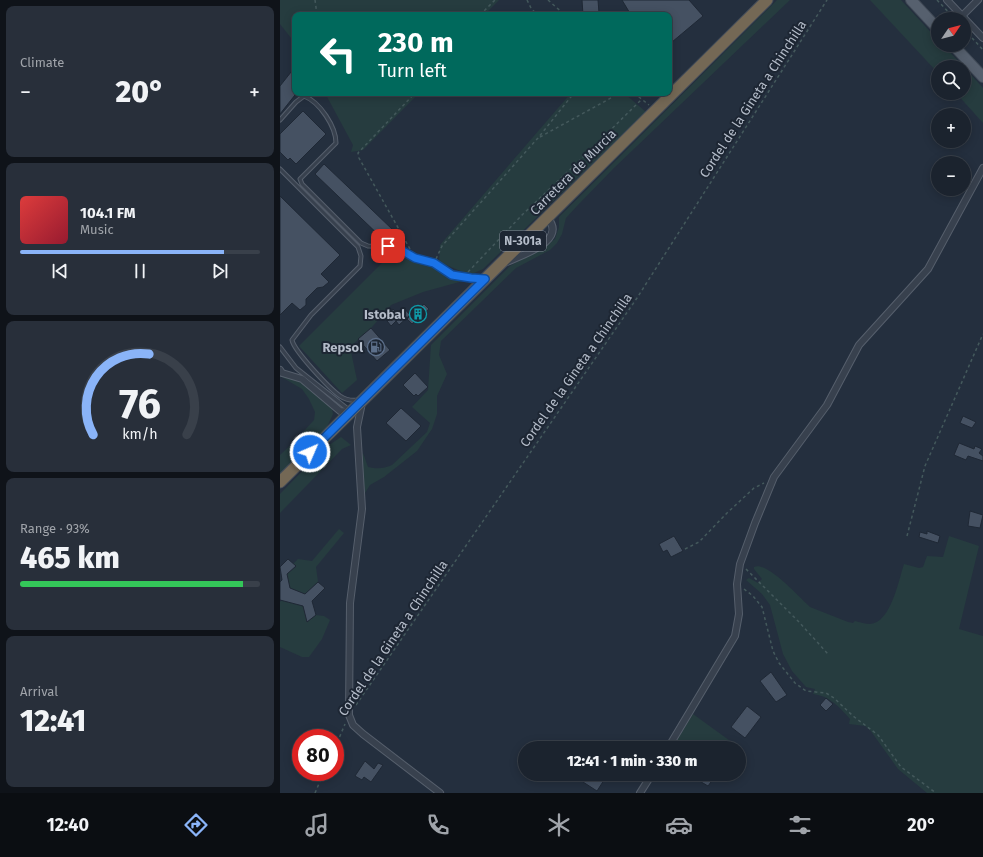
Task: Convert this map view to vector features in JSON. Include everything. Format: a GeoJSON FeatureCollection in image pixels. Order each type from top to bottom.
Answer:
{"type":"FeatureCollection","features":[{"type":"Feature","properties":{"kind":"highway","name":"Carretera de Murcia"},"geometry":{"type":"LineString","coordinates":[[672,93],[767,0]]}},
{"type":"Feature","properties":{"kind":"highway","name":"Carretera de Murcia"},"geometry":{"type":"LineString","coordinates":[[280,482],[669,96]]}},
{"type":"Feature","properties":{"kind":"main road"},"geometry":{"type":"LineString","coordinates":[[911,0],[931,21]]}},
{"type":"Feature","properties":{"kind":"main road"},"geometry":{"type":"LineString","coordinates":[[921,0],[932,12]]}},
{"type":"Feature","properties":{"kind":"main road"},"geometry":{"type":"LineString","coordinates":[[960,52],[983,77]]}},
{"type":"Feature","properties":{"kind":"main road"},"geometry":{"type":"LineString","coordinates":[[969,52],[983,67]]}},
{"type":"Feature","properties":{"kind":"street"},"geometry":{"type":"LineString","coordinates":[[947,0],[958,12]]}},
{"type":"Feature","properties":{"kind":"street"},"geometry":{"type":"LineString","coordinates":[[966,12],[978,0]]}},
{"type":"Feature","properties":{"kind":"street"},"geometry":{"type":"LineString","coordinates":[[971,25],[983,38]]}},
{"type":"Feature","properties":{"kind":"street"},"geometry":{"type":"LineString","coordinates":[[672,741],[736,636],[740,614],[737,584],[740,564],[754,523],[774,478],[827,405],[859,346],[928,269],[983,168]]}},
{"type":"Feature","properties":{"kind":"street"},"geometry":{"type":"LineString","coordinates":[[498,266],[542,246],[554,231],[552,224],[547,217]]}},
{"type":"Feature","properties":{"kind":"street"},"geometry":{"type":"LineString","coordinates":[[280,370],[282,373],[302,379],[340,411],[351,412]]}},
{"type":"Feature","properties":{"kind":"street"},"geometry":{"type":"LineString","coordinates":[[364,399],[357,427],[362,509],[350,603],[350,715],[353,725],[363,734],[440,793]]}},
{"type":"Feature","properties":{"kind":"street"},"geometry":{"type":"LineString","coordinates":[[640,793],[648,781]]}},
{"type":"Feature","properties":{"kind":"lane"},"geometry":{"type":"LineString","coordinates":[[280,120],[296,102],[304,96],[312,99],[320,106],[336,136],[336,143],[300,179],[302,184],[361,243],[368,246],[396,247],[415,258],[434,263],[452,275],[485,279]]}},
{"type":"Feature","properties":{"kind":"lane"},"geometry":{"type":"LineString","coordinates":[[280,169],[358,247],[361,256],[360,266],[298,330],[292,340],[292,345],[340,396],[350,401],[364,399]]}},
{"type":"Feature","properties":{"kind":"lane"},"geometry":{"type":"LineString","coordinates":[[280,347],[296,368],[351,412]]}},
{"type":"Feature","properties":{"kind":"path"},"geometry":{"type":"LineString","coordinates":[[315,0],[317,12]]}},
{"type":"Feature","properties":{"kind":"path"},"geometry":{"type":"LineString","coordinates":[[483,12],[495,0]]}},
{"type":"Feature","properties":{"kind":"path"},"geometry":{"type":"LineString","coordinates":[[527,0],[534,12]]}},
{"type":"Feature","properties":{"kind":"path"},"geometry":{"type":"LineString","coordinates":[[548,0],[562,12]]}},
{"type":"Feature","properties":{"kind":"path","name":"Cordel de la Gineta a Chinchilla"},"geometry":{"type":"LineString","coordinates":[[344,729],[350,715],[637,298],[827,0]]}},
{"type":"Feature","properties":{"kind":"path"},"geometry":{"type":"LineString","coordinates":[[937,0],[948,12]]}},
{"type":"Feature","properties":{"kind":"path"},"geometry":{"type":"LineString","coordinates":[[971,37],[983,50]]}},
{"type":"Feature","properties":{"kind":"path"},"geometry":{"type":"LineString","coordinates":[[412,96],[358,153],[359,158],[415,258]]}},
{"type":"Feature","properties":{"kind":"path"},"geometry":{"type":"LineString","coordinates":[[434,263],[442,246],[538,138],[572,96]]}},
{"type":"Feature","properties":{"kind":"path"},"geometry":{"type":"LineString","coordinates":[[538,138],[615,96]]}},
{"type":"Feature","properties":{"kind":"path"},"geometry":{"type":"LineString","coordinates":[[637,96],[656,109]]}},
{"type":"Feature","properties":{"kind":"path"},"geometry":{"type":"LineString","coordinates":[[462,277],[522,215],[641,100]]}},
{"type":"Feature","properties":{"kind":"path"},"geometry":{"type":"LineString","coordinates":[[907,536],[925,466],[983,334]]}},
{"type":"Feature","properties":{"kind":"path"},"geometry":{"type":"LineString","coordinates":[[685,549],[699,542],[754,488],[774,478]]}},
{"type":"Feature","properties":{"kind":"path"},"geometry":{"type":"LineString","coordinates":[[740,564],[764,586],[828,654]]}},
{"type":"Feature","properties":{"kind":"path"},"geometry":{"type":"LineString","coordinates":[[737,584],[753,596],[762,607],[773,650],[779,663],[795,683],[806,691],[826,692],[834,698],[853,716],[878,735],[901,767],[936,793]]}},
{"type":"Feature","properties":{"kind":"path"},"geometry":{"type":"LineString","coordinates":[[315,793],[320,781]]}},
{"type":"Feature","properties":{"kind":"green space"},"geometry":{"type":"Polygon","coordinates":[[[280,0],[499,0],[487,12],[292,12],[292,39],[280,24],[280,0]]]}},
{"type":"Feature","properties":{"kind":"green space"},"geometry":{"type":"Polygon","coordinates":[[[777,0],[790,0],[614,168],[577,206],[566,218],[562,234],[557,243],[550,250],[516,268],[441,341],[439,355],[447,374],[437,396],[437,414],[432,429],[417,451],[384,477],[370,485],[365,493],[361,461],[363,453],[368,467],[380,468],[389,466],[392,465],[427,432],[430,423],[412,407],[428,390],[431,345],[510,266],[555,239],[559,227],[559,217],[777,0]]]}},
{"type":"Feature","properties":{"kind":"green space"},"geometry":{"type":"Polygon","coordinates":[[[870,0],[901,0],[931,32],[931,52],[950,52],[957,60],[931,60],[931,65],[870,0]]]}},
{"type":"Feature","properties":{"kind":"green space"},"geometry":{"type":"Polygon","coordinates":[[[971,75],[983,88],[983,123],[962,100],[971,100],[971,75]]]}},
{"type":"Feature","properties":{"kind":"green space"},"geometry":{"type":"Polygon","coordinates":[[[327,96],[416,96],[363,150],[351,152],[353,145],[327,96]]]}},
{"type":"Feature","properties":{"kind":"green space"},"geometry":{"type":"Polygon","coordinates":[[[568,96],[627,96],[646,112],[483,269],[470,275],[439,262],[440,245],[568,96]]]}},
{"type":"Feature","properties":{"kind":"green space"},"geometry":{"type":"Polygon","coordinates":[[[395,250],[463,281],[423,292],[391,305],[372,327],[350,347],[357,380],[342,393],[299,346],[395,250]]]}},
{"type":"Feature","properties":{"kind":"green space"},"geometry":{"type":"Polygon","coordinates":[[[280,374],[305,383],[332,409],[333,414],[327,427],[280,475],[280,455],[314,420],[315,412],[302,389],[280,376],[280,374]]]}},
{"type":"Feature","properties":{"kind":"green space"},"geometry":{"type":"Polygon","coordinates":[[[341,437],[351,445],[342,449],[280,513],[280,494],[325,448],[341,437]]]}},
{"type":"Feature","properties":{"kind":"green space"},"geometry":{"type":"Polygon","coordinates":[[[339,529],[344,533],[316,567],[318,582],[305,594],[290,588],[287,574],[296,567],[293,564],[298,559],[312,561],[339,529]]]}},
{"type":"Feature","properties":{"kind":"green space"},"geometry":{"type":"Polygon","coordinates":[[[949,536],[979,546],[959,629],[983,636],[983,793],[927,793],[898,769],[870,730],[865,726],[849,724],[850,719],[834,703],[824,697],[813,694],[815,689],[806,687],[792,671],[783,654],[770,605],[762,594],[746,580],[749,578],[758,583],[762,579],[754,569],[754,567],[759,566],[783,581],[810,607],[848,622],[853,623],[855,621],[870,624],[877,622],[889,609],[897,589],[904,564],[919,568],[923,567],[927,556],[943,557],[949,536]]]}},
{"type":"Feature","properties":{"kind":"green space"},"geometry":{"type":"Polygon","coordinates":[[[282,600],[303,606],[307,622],[316,615],[324,616],[330,620],[322,639],[309,657],[302,657],[280,647],[280,602],[282,600]]]}},
{"type":"Feature","properties":{"kind":"green space"},"geometry":{"type":"Polygon","coordinates":[[[693,714],[730,741],[676,741],[693,714]]]}},
{"type":"Feature","properties":{"kind":"building"},"geometry":{"type":"Polygon","coordinates":[[[582,0],[598,0],[599,12],[583,12],[582,0]]]}},
{"type":"Feature","properties":{"kind":"building"},"geometry":{"type":"Polygon","coordinates":[[[622,0],[689,0],[703,16],[672,42],[672,12],[629,12],[622,0]]]}},
{"type":"Feature","properties":{"kind":"building"},"geometry":{"type":"Polygon","coordinates":[[[292,71],[292,96],[294,96],[280,114],[280,86],[292,71]]]}},
{"type":"Feature","properties":{"kind":"building"},"geometry":{"type":"Polygon","coordinates":[[[303,111],[326,134],[296,164],[290,158],[288,160],[280,152],[280,134],[303,111]]]}},
{"type":"Feature","properties":{"kind":"building"},"geometry":{"type":"Polygon","coordinates":[[[324,164],[394,231],[385,241],[315,174],[324,164]]]}},
{"type":"Feature","properties":{"kind":"building"},"geometry":{"type":"Polygon","coordinates":[[[280,196],[340,255],[321,274],[329,282],[323,287],[317,288],[306,299],[306,305],[300,310],[292,303],[280,315],[280,196]]]}},
{"type":"Feature","properties":{"kind":"building","name":"Istobal"},"geometry":{"type":"Polygon","coordinates":[[[424,304],[429,309],[412,324],[407,319],[424,304]]]}},
{"type":"Feature","properties":{"kind":"building"},"geometry":{"type":"Polygon","coordinates":[[[403,307],[410,315],[399,325],[396,321],[391,326],[384,317],[393,309],[397,313],[403,307]]]}},
{"type":"Feature","properties":{"kind":"building","name":"Repsol"},"geometry":{"type":"Polygon","coordinates":[[[371,328],[390,350],[377,361],[358,339],[371,328]]]}},
{"type":"Feature","properties":{"kind":"building"},"geometry":{"type":"Polygon","coordinates":[[[415,373],[428,387],[418,396],[416,394],[414,396],[403,385],[415,373]]]}},
{"type":"Feature","properties":{"kind":"building"},"geometry":{"type":"Polygon","coordinates":[[[401,408],[421,426],[406,441],[386,423],[401,408]]]}},
{"type":"Feature","properties":{"kind":"building"},"geometry":{"type":"Polygon","coordinates":[[[963,416],[976,422],[972,428],[960,423],[963,416]]]}},
{"type":"Feature","properties":{"kind":"building"},"geometry":{"type":"Polygon","coordinates":[[[959,443],[974,449],[975,446],[982,449],[979,453],[983,456],[983,461],[968,456],[966,460],[954,455],[959,443]]]}},
{"type":"Feature","properties":{"kind":"building"},"geometry":{"type":"Polygon","coordinates":[[[970,511],[983,515],[980,528],[968,526],[970,511]]]}},
{"type":"Feature","properties":{"kind":"building"},"geometry":{"type":"Polygon","coordinates":[[[927,531],[940,536],[938,543],[919,537],[920,532],[927,534],[927,531]]]}},
{"type":"Feature","properties":{"kind":"building"},"geometry":{"type":"Polygon","coordinates":[[[674,536],[683,551],[671,557],[667,550],[663,552],[659,544],[674,536]]]}},
{"type":"Feature","properties":{"kind":"building"},"geometry":{"type":"Polygon","coordinates":[[[288,559],[296,566],[287,574],[290,588],[305,594],[318,582],[325,588],[312,601],[316,615],[307,622],[303,606],[280,600],[280,582],[282,580],[280,567],[288,559]]]}},
{"type":"Feature","properties":{"kind":"building"},"geometry":{"type":"Polygon","coordinates":[[[771,672],[787,695],[776,702],[760,681],[771,672]]]}},
{"type":"Feature","properties":{"kind":"building"},"geometry":{"type":"Polygon","coordinates":[[[826,698],[833,704],[826,711],[820,705],[826,698]]]}},
{"type":"Feature","properties":{"kind":"building"},"geometry":{"type":"Polygon","coordinates":[[[747,706],[761,717],[745,738],[731,727],[747,706]]]}},
{"type":"Feature","properties":{"kind":"building"},"geometry":{"type":"Polygon","coordinates":[[[365,761],[374,769],[378,763],[383,765],[371,782],[364,777],[362,780],[355,776],[365,761]]]}},
{"type":"Feature","properties":{"kind":"building"},"geometry":{"type":"Polygon","coordinates":[[[584,781],[603,781],[597,791],[584,781]]]}},
{"type":"Feature","properties":{"kind":"building"},"geometry":{"type":"Polygon","coordinates":[[[699,781],[710,781],[711,782],[708,786],[699,781]]]}},
{"type":"Feature","properties":{"kind":"place","name":"Istobal"},"geometry":{"type":"Point","coordinates":[418,314]}},
{"type":"Feature","properties":{"kind":"place","name":"Repsol"},"geometry":{"type":"Point","coordinates":[376,347]}},
{"type":"Feature","properties":{"kind":"route"},"geometry":{"type":"LineString","coordinates":[[310,452],[485,279],[452,275],[434,263],[415,258],[396,247],[388,246]]}}]}
